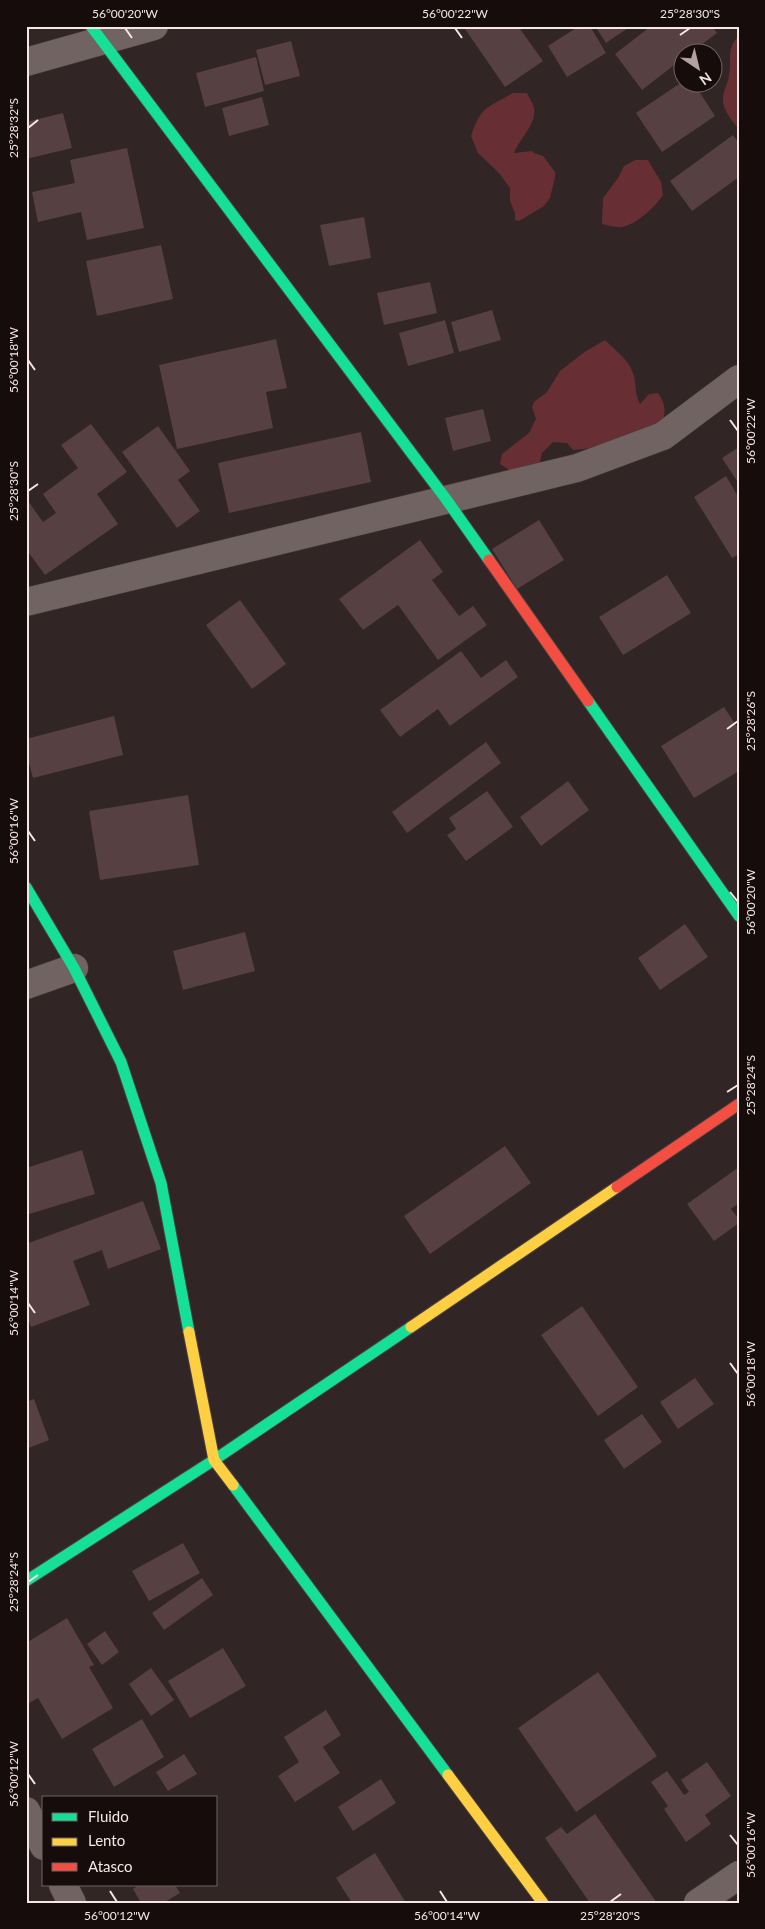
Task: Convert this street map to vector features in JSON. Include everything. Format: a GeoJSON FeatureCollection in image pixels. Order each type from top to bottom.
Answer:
{"type":"FeatureCollection","features":[{"type":"Feature","properties":{"kind":"street"},"geometry":{"type":"LineString","coordinates":[[26,62],[97,34],[154,26]]}},
{"type":"Feature","properties":{"kind":"street"},"geometry":{"type":"LineString","coordinates":[[97,34],[446,500],[739,916]]}},
{"type":"Feature","properties":{"kind":"street"},"geometry":{"type":"LineString","coordinates":[[26,602],[577,468],[663,436],[739,379]]}},
{"type":"Feature","properties":{"kind":"street"},"geometry":{"type":"LineString","coordinates":[[26,887],[74,968],[121,1062],[161,1183],[214,1460],[543,1903]]}},
{"type":"Feature","properties":{"kind":"street"},"geometry":{"type":"LineString","coordinates":[[26,984],[74,968]]}},
{"type":"Feature","properties":{"kind":"street"},"geometry":{"type":"LineString","coordinates":[[26,1580],[214,1460],[739,1104]]}},
{"type":"Feature","properties":{"kind":"street"},"geometry":{"type":"LineString","coordinates":[[26,1811],[42,1842]]}},
{"type":"Feature","properties":{"kind":"street"},"geometry":{"type":"LineString","coordinates":[[698,1903],[739,1875]]}},
{"type":"Feature","properties":{"kind":"street"},"geometry":{"type":"LineString","coordinates":[[64,1886],[72,1903]]}},
{"type":"Feature","properties":{"kind":"shaded area"},"geometry":{"type":"Polygon","coordinates":[[[739,36],[739,130],[726,111],[723,99],[729,76],[732,45],[739,36]]]}},
{"type":"Feature","properties":{"kind":"shaded area"},"geometry":{"type":"Polygon","coordinates":[[[513,93],[527,93],[533,106],[534,114],[530,126],[514,153],[532,151],[543,156],[555,172],[550,198],[544,206],[519,221],[515,220],[515,213],[510,201],[510,188],[499,173],[478,153],[471,136],[482,113],[491,105],[513,93]]]}},
{"type":"Feature","properties":{"kind":"shaded area"},"geometry":{"type":"Polygon","coordinates":[[[635,160],[648,160],[661,182],[663,195],[645,214],[628,225],[617,227],[602,224],[603,198],[618,178],[624,166],[635,160]]]}},
{"type":"Feature","properties":{"kind":"shaded area"},"geometry":{"type":"Polygon","coordinates":[[[605,340],[621,355],[631,368],[640,404],[649,394],[658,393],[664,406],[663,421],[647,427],[620,442],[592,448],[573,450],[567,443],[553,442],[542,453],[539,466],[520,477],[500,464],[502,454],[529,433],[536,419],[532,407],[534,402],[547,392],[560,371],[583,353],[605,340]]]}},
{"type":"Feature","properties":{"kind":"building"},"geometry":{"type":"Polygon","coordinates":[[[463,26],[518,26],[543,61],[505,87],[463,26]]]}},
{"type":"Feature","properties":{"kind":"building"},"geometry":{"type":"Polygon","coordinates":[[[579,26],[590,26],[606,53],[567,77],[548,46],[579,26]]]}},
{"type":"Feature","properties":{"kind":"building"},"geometry":{"type":"Polygon","coordinates":[[[595,26],[631,26],[606,43],[595,26]]]}},
{"type":"Feature","properties":{"kind":"building"},"geometry":{"type":"Polygon","coordinates":[[[651,26],[712,26],[717,33],[705,42],[672,42],[672,67],[642,90],[615,54],[651,26]]]}},
{"type":"Feature","properties":{"kind":"building"},"geometry":{"type":"Polygon","coordinates":[[[291,41],[300,76],[265,85],[256,50],[291,41]]]}},
{"type":"Feature","properties":{"kind":"building"},"geometry":{"type":"Polygon","coordinates":[[[256,57],[264,91],[205,107],[196,73],[256,57]]]}},
{"type":"Feature","properties":{"kind":"building"},"geometry":{"type":"Polygon","coordinates":[[[672,89],[672,92],[699,92],[715,116],[662,152],[636,113],[672,89]]]}},
{"type":"Feature","properties":{"kind":"building"},"geometry":{"type":"Polygon","coordinates":[[[262,97],[269,125],[229,136],[222,108],[262,97]]]}},
{"type":"Feature","properties":{"kind":"building"},"geometry":{"type":"Polygon","coordinates":[[[63,113],[72,148],[26,159],[26,122],[63,113]]]}},
{"type":"Feature","properties":{"kind":"building"},"geometry":{"type":"Polygon","coordinates":[[[733,135],[739,143],[739,177],[692,211],[670,181],[733,135]]]}},
{"type":"Feature","properties":{"kind":"building"},"geometry":{"type":"Polygon","coordinates":[[[127,148],[144,228],[87,240],[81,212],[38,222],[32,192],[75,183],[70,160],[127,148]]]}},
{"type":"Feature","properties":{"kind":"building"},"geometry":{"type":"Polygon","coordinates":[[[364,217],[371,258],[329,266],[320,225],[364,217]]]}},
{"type":"Feature","properties":{"kind":"building"},"geometry":{"type":"Polygon","coordinates":[[[161,245],[173,299],[97,316],[86,261],[161,245]]]}},
{"type":"Feature","properties":{"kind":"building"},"geometry":{"type":"Polygon","coordinates":[[[430,282],[437,313],[384,325],[377,293],[430,282]]]}},
{"type":"Feature","properties":{"kind":"building"},"geometry":{"type":"Polygon","coordinates":[[[492,310],[501,340],[459,352],[451,322],[492,310]]]}},
{"type":"Feature","properties":{"kind":"building"},"geometry":{"type":"Polygon","coordinates":[[[445,320],[454,353],[408,366],[399,333],[445,320]]]}},
{"type":"Feature","properties":{"kind":"building"},"geometry":{"type":"Polygon","coordinates":[[[276,339],[287,388],[266,392],[273,428],[177,449],[159,365],[276,339]]]}},
{"type":"Feature","properties":{"kind":"building"},"geometry":{"type":"Polygon","coordinates":[[[483,409],[491,441],[453,451],[445,418],[483,409]]]}},
{"type":"Feature","properties":{"kind":"building"},"geometry":{"type":"Polygon","coordinates":[[[91,424],[127,472],[97,494],[118,524],[45,575],[26,549],[26,498],[43,522],[56,513],[43,494],[78,468],[61,445],[91,424]]]}},
{"type":"Feature","properties":{"kind":"building"},"geometry":{"type":"Polygon","coordinates":[[[158,426],[190,471],[178,480],[200,511],[177,528],[122,452],[158,426]]]}},
{"type":"Feature","properties":{"kind":"building"},"geometry":{"type":"Polygon","coordinates":[[[361,432],[371,482],[229,513],[218,463],[361,432]]]}},
{"type":"Feature","properties":{"kind":"building"},"geometry":{"type":"Polygon","coordinates":[[[739,447],[739,484],[722,458],[739,447]]]}},
{"type":"Feature","properties":{"kind":"building"},"geometry":{"type":"Polygon","coordinates":[[[726,476],[739,498],[739,554],[732,558],[694,497],[726,476]]]}},
{"type":"Feature","properties":{"kind":"building"},"geometry":{"type":"Polygon","coordinates":[[[539,520],[564,560],[517,589],[492,549],[539,520]]]}},
{"type":"Feature","properties":{"kind":"building"},"geometry":{"type":"Polygon","coordinates":[[[420,540],[443,572],[432,580],[459,616],[473,606],[487,625],[438,660],[398,605],[363,630],[339,599],[420,540]]]}},
{"type":"Feature","properties":{"kind":"building"},"geometry":{"type":"Polygon","coordinates":[[[667,575],[691,613],[623,655],[599,617],[667,575]]]}},
{"type":"Feature","properties":{"kind":"building"},"geometry":{"type":"Polygon","coordinates":[[[240,600],[286,664],[252,689],[206,625],[240,600]]]}},
{"type":"Feature","properties":{"kind":"building"},"geometry":{"type":"Polygon","coordinates":[[[461,651],[481,678],[506,660],[518,677],[450,726],[438,709],[400,737],[380,710],[461,651]]]}},
{"type":"Feature","properties":{"kind":"building"},"geometry":{"type":"Polygon","coordinates":[[[724,707],[739,730],[739,771],[694,798],[661,746],[724,707]]]}},
{"type":"Feature","properties":{"kind":"building"},"geometry":{"type":"Polygon","coordinates":[[[114,716],[123,755],[33,778],[26,752],[26,739],[114,716]]]}},
{"type":"Feature","properties":{"kind":"building"},"geometry":{"type":"Polygon","coordinates":[[[486,742],[501,763],[407,833],[392,812],[486,742]]]}},
{"type":"Feature","properties":{"kind":"building"},"geometry":{"type":"Polygon","coordinates":[[[568,781],[589,810],[541,846],[520,817],[568,781]]]}},
{"type":"Feature","properties":{"kind":"building"},"geometry":{"type":"Polygon","coordinates":[[[487,791],[513,827],[466,861],[447,835],[456,829],[449,818],[487,791]]]}},
{"type":"Feature","properties":{"kind":"building"},"geometry":{"type":"Polygon","coordinates":[[[188,795],[199,865],[100,880],[89,811],[188,795]]]}},
{"type":"Feature","properties":{"kind":"building"},"geometry":{"type":"Polygon","coordinates":[[[685,924],[708,957],[660,990],[638,958],[685,924]]]}},
{"type":"Feature","properties":{"kind":"building"},"geometry":{"type":"Polygon","coordinates":[[[245,932],[255,971],[183,990],[173,951],[245,932]]]}},
{"type":"Feature","properties":{"kind":"building"},"geometry":{"type":"Polygon","coordinates":[[[505,1146],[531,1183],[430,1254],[404,1216],[505,1146]]]}},
{"type":"Feature","properties":{"kind":"building"},"geometry":{"type":"Polygon","coordinates":[[[82,1150],[95,1194],[26,1215],[26,1168],[82,1150]]]}},
{"type":"Feature","properties":{"kind":"building"},"geometry":{"type":"Polygon","coordinates":[[[739,1167],[739,1203],[731,1209],[739,1219],[739,1223],[714,1241],[687,1204],[739,1167]]]}},
{"type":"Feature","properties":{"kind":"building"},"geometry":{"type":"Polygon","coordinates":[[[143,1201],[161,1249],[108,1269],[102,1250],[73,1261],[90,1305],[31,1327],[26,1314],[26,1244],[143,1201]]]}},
{"type":"Feature","properties":{"kind":"building"},"geometry":{"type":"Polygon","coordinates":[[[582,1306],[638,1387],[598,1416],[541,1335],[582,1306]]]}},
{"type":"Feature","properties":{"kind":"building"},"geometry":{"type":"Polygon","coordinates":[[[695,1378],[714,1404],[678,1429],[660,1402],[695,1378]]]}},
{"type":"Feature","properties":{"kind":"building"},"geometry":{"type":"Polygon","coordinates":[[[34,1399],[49,1440],[26,1449],[26,1402],[34,1399]]]}},
{"type":"Feature","properties":{"kind":"building"},"geometry":{"type":"Polygon","coordinates":[[[642,1414],[662,1442],[624,1469],[604,1440],[642,1414]]]}},
{"type":"Feature","properties":{"kind":"building"},"geometry":{"type":"Polygon","coordinates":[[[183,1543],[200,1573],[149,1601],[132,1571],[183,1543]]]}},
{"type":"Feature","properties":{"kind":"building"},"geometry":{"type":"Polygon","coordinates":[[[202,1578],[213,1595],[164,1630],[152,1613],[202,1578]]]}},
{"type":"Feature","properties":{"kind":"building"},"geometry":{"type":"Polygon","coordinates":[[[67,1618],[94,1665],[89,1667],[113,1708],[62,1739],[38,1698],[29,1703],[26,1698],[26,1643],[67,1618]]]}},
{"type":"Feature","properties":{"kind":"building"},"geometry":{"type":"Polygon","coordinates":[[[105,1631],[119,1652],[102,1665],[87,1644],[105,1631]]]}},
{"type":"Feature","properties":{"kind":"building"},"geometry":{"type":"Polygon","coordinates":[[[223,1648],[246,1686],[190,1718],[168,1681],[223,1648]]]}},
{"type":"Feature","properties":{"kind":"building"},"geometry":{"type":"Polygon","coordinates":[[[151,1668],[174,1700],[151,1716],[129,1684],[151,1668]]]}},
{"type":"Feature","properties":{"kind":"building"},"geometry":{"type":"Polygon","coordinates":[[[598,1672],[657,1756],[576,1812],[518,1728],[598,1672]]]}},
{"type":"Feature","properties":{"kind":"building"},"geometry":{"type":"Polygon","coordinates":[[[326,1710],[341,1735],[323,1747],[340,1773],[295,1802],[278,1776],[299,1762],[284,1737],[326,1710]]]}},
{"type":"Feature","properties":{"kind":"building"},"geometry":{"type":"Polygon","coordinates":[[[142,1719],[164,1757],[114,1787],[92,1749],[142,1719]]]}},
{"type":"Feature","properties":{"kind":"building"},"geometry":{"type":"Polygon","coordinates":[[[184,1754],[197,1774],[168,1791],[156,1772],[184,1754]]]}},
{"type":"Feature","properties":{"kind":"building"},"geometry":{"type":"Polygon","coordinates":[[[707,1762],[731,1796],[705,1815],[711,1824],[686,1842],[664,1809],[668,1806],[651,1782],[667,1771],[684,1795],[689,1792],[681,1780],[707,1762]]]}},
{"type":"Feature","properties":{"kind":"building"},"geometry":{"type":"Polygon","coordinates":[[[381,1779],[396,1803],[353,1831],[338,1807],[381,1779]]]}},
{"type":"Feature","properties":{"kind":"building"},"geometry":{"type":"Polygon","coordinates":[[[595,1814],[657,1903],[590,1903],[545,1838],[561,1827],[567,1834],[595,1814]]]}},
{"type":"Feature","properties":{"kind":"building"},"geometry":{"type":"Polygon","coordinates":[[[375,1853],[406,1903],[352,1903],[336,1878],[375,1853]]]}},
{"type":"Feature","properties":{"kind":"building"},"geometry":{"type":"Polygon","coordinates":[[[137,1886],[176,1886],[180,1893],[163,1903],[141,1903],[133,1889],[137,1886]]]}},
{"type":"Feature","properties":{"kind":"traffic: fast"},"geometry":{"type":"LineString","coordinates":[[91,26],[446,499],[489,560]]}},
{"type":"Feature","properties":{"kind":"traffic: fast"},"geometry":{"type":"LineString","coordinates":[[588,701],[739,916]]}},
{"type":"Feature","properties":{"kind":"traffic: fast"},"geometry":{"type":"LineString","coordinates":[[26,887],[74,968],[121,1062],[161,1183],[189,1332]]}},
{"type":"Feature","properties":{"kind":"traffic: fast"},"geometry":{"type":"LineString","coordinates":[[26,1581],[214,1460],[411,1327]]}},
{"type":"Feature","properties":{"kind":"traffic: fast"},"geometry":{"type":"LineString","coordinates":[[233,1485],[448,1775]]}},
{"type":"Feature","properties":{"kind":"traffic: slow"},"geometry":{"type":"LineString","coordinates":[[411,1327],[617,1187]]}},
{"type":"Feature","properties":{"kind":"traffic: slow"},"geometry":{"type":"LineString","coordinates":[[189,1332],[214,1460],[233,1485]]}},
{"type":"Feature","properties":{"kind":"traffic: slow"},"geometry":{"type":"LineString","coordinates":[[448,1775],[543,1903]]}},
{"type":"Feature","properties":{"kind":"traffic: jam"},"geometry":{"type":"LineString","coordinates":[[489,560],[588,701]]}},
{"type":"Feature","properties":{"kind":"traffic: jam"},"geometry":{"type":"LineString","coordinates":[[617,1187],[739,1104]]}}]}
